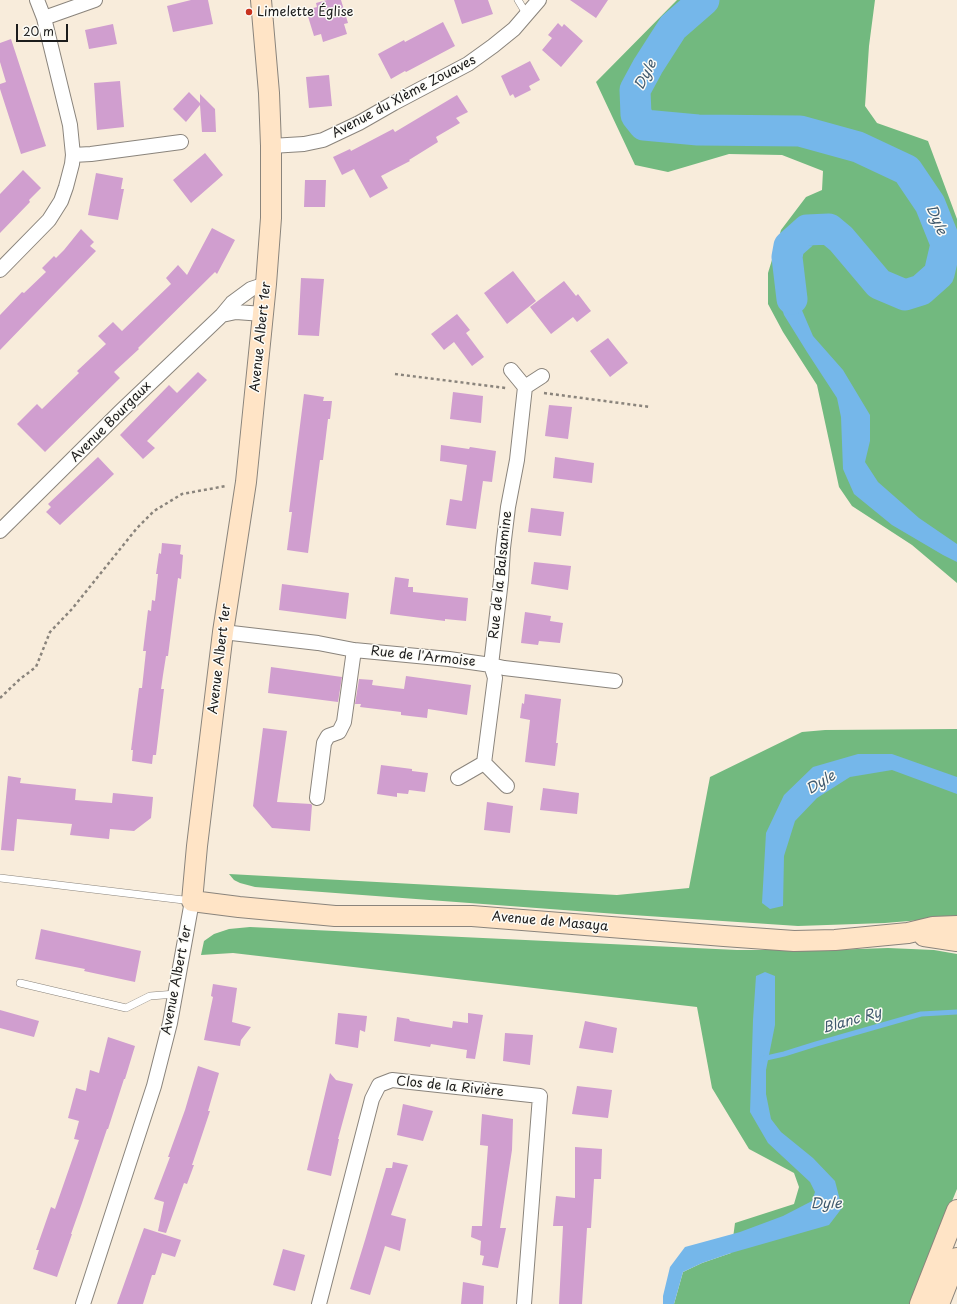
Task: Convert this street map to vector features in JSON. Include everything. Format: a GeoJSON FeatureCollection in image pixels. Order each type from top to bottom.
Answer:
{"type":"FeatureCollection","features":[{"type":"Feature","properties":{"kind":"main road","name":"Avenue Albert 1er"},"geometry":{"type":"LineString","coordinates":[[192,901],[197,846],[223,632],[246,482],[266,284],[271,218],[271,146],[269,93],[261,0]]}},
{"type":"Feature","properties":{"kind":"main road","name":"Avenue de Masaya"},"geometry":{"type":"LineString","coordinates":[[192,901],[335,916],[472,916],[794,941],[835,940],[908,933],[933,927],[957,926]]}},
{"type":"Feature","properties":{"kind":"main road","name":"Avenue de Masaya"},"geometry":{"type":"LineString","coordinates":[[908,933],[957,941]]}},
{"type":"Feature","properties":{"kind":"main road"},"geometry":{"type":"LineString","coordinates":[[920,1304],[957,1210]]}},
{"type":"Feature","properties":{"kind":"main road"},"geometry":{"type":"LineString","coordinates":[[939,1304],[957,1258]]}},
{"type":"Feature","properties":{"kind":"street"},"geometry":{"type":"LineString","coordinates":[[0,270],[49,220],[61,201],[72,164],[73,154],[70,125],[44,18],[37,0]]}},
{"type":"Feature","properties":{"kind":"street"},"geometry":{"type":"LineString","coordinates":[[44,18],[95,0]]}},
{"type":"Feature","properties":{"kind":"street","name":"Avenue du XIème Zouaves"},"geometry":{"type":"LineString","coordinates":[[271,146],[304,144],[323,140],[359,123],[468,64],[509,33],[527,15],[539,0]]}},
{"type":"Feature","properties":{"kind":"street"},"geometry":{"type":"LineString","coordinates":[[73,154],[91,154],[181,142]]}},
{"type":"Feature","properties":{"kind":"street","name":"Avenue Bourgaux"},"geometry":{"type":"LineString","coordinates":[[0,530],[121,411],[222,315],[232,303],[251,289],[266,284]]}},
{"type":"Feature","properties":{"kind":"street"},"geometry":{"type":"LineString","coordinates":[[222,315],[236,312],[263,314]]}},
{"type":"Feature","properties":{"kind":"street"},"geometry":{"type":"LineString","coordinates":[[511,370],[526,386],[542,376]]}},
{"type":"Feature","properties":{"kind":"street","name":"Rue de la Balsamine"},"geometry":{"type":"LineString","coordinates":[[484,763],[495,678],[491,665],[501,580],[503,548],[508,507],[517,460],[526,386]]}},
{"type":"Feature","properties":{"kind":"street","name":"Rue de l'Armoise"},"geometry":{"type":"LineString","coordinates":[[223,632],[318,643],[354,650],[491,665],[504,668],[615,681]]}},
{"type":"Feature","properties":{"kind":"street","name":"Rue de l'Armoise"},"geometry":{"type":"LineString","coordinates":[[317,798],[324,743],[328,736],[339,732],[344,722],[354,650]]}},
{"type":"Feature","properties":{"kind":"street"},"geometry":{"type":"LineString","coordinates":[[458,778],[484,763],[507,786]]}},
{"type":"Feature","properties":{"kind":"street","name":"Avenue Albert 1er"},"geometry":{"type":"LineString","coordinates":[[83,1304],[154,1086],[176,994],[192,901]]}},
{"type":"Feature","properties":{"kind":"street","name":"Clos de la Rivière"},"geometry":{"type":"LineString","coordinates":[[319,1304],[372,1099],[379,1085],[392,1080],[540,1096],[524,1304]]}},
{"type":"Feature","properties":{"kind":"lane"},"geometry":{"type":"LineString","coordinates":[[518,0],[527,15]]}},
{"type":"Feature","properties":{"kind":"lane"},"geometry":{"type":"LineString","coordinates":[[0,878],[192,901]]}},
{"type":"Feature","properties":{"kind":"lane"},"geometry":{"type":"LineString","coordinates":[[20,983],[126,1008],[150,996],[176,994]]}},
{"type":"Feature","properties":{"kind":"path"},"geometry":{"type":"LineString","coordinates":[[0,698],[20,679],[36,667],[50,632],[72,609],[137,528],[154,511],[182,494],[246,482]]}},
{"type":"Feature","properties":{"kind":"green space"},"geometry":{"type":"Polygon","coordinates":[[[677,0],[875,0],[869,46],[865,106],[877,123],[928,141],[957,219],[957,583],[912,545],[852,506],[839,487],[817,385],[783,332],[768,304],[768,273],[781,230],[806,197],[822,190],[823,171],[782,155],[729,154],[668,172],[635,165],[596,82],[677,0]]]}},
{"type":"Feature","properties":{"kind":"green space"},"geometry":{"type":"Polygon","coordinates":[[[957,729],[957,917],[885,923],[798,926],[255,887],[234,880],[229,874],[617,895],[689,888],[710,777],[802,732],[825,730],[957,729]]]}},
{"type":"Feature","properties":{"kind":"green space"},"geometry":{"type":"Polygon","coordinates":[[[250,927],[737,950],[829,950],[888,948],[934,950],[957,954],[957,1189],[910,1304],[674,1304],[683,1272],[702,1263],[731,1253],[735,1223],[794,1204],[799,1187],[794,1173],[749,1149],[712,1088],[697,1007],[233,953],[201,955],[204,941],[214,934],[229,929],[250,927]]]}},
{"type":"Feature","properties":{"kind":"water"},"geometry":{"type":"Polygon","coordinates":[[[787,257],[795,261],[798,301],[813,336],[843,370],[870,415],[870,441],[865,462],[878,482],[919,518],[957,544],[957,562],[892,525],[854,494],[843,469],[841,417],[837,398],[784,315],[775,286],[779,259],[787,257]]]}},
{"type":"Feature","properties":{"kind":"water"},"geometry":{"type":"Polygon","coordinates":[[[858,754],[892,754],[957,777],[957,794],[892,770],[850,777],[817,798],[795,821],[784,856],[783,906],[770,909],[762,903],[766,833],[784,795],[813,767],[858,754]]]}},
{"type":"Feature","properties":{"kind":"water","name":"Dyle"},"geometry":{"type":"Polygon","coordinates":[[[765,972],[775,976],[775,1025],[766,1070],[766,1094],[771,1119],[781,1132],[813,1158],[835,1181],[842,1208],[829,1225],[731,1253],[702,1263],[683,1272],[674,1304],[663,1304],[663,1296],[670,1267],[685,1247],[740,1232],[783,1216],[812,1201],[815,1192],[810,1182],[768,1143],[750,1112],[756,976],[765,972]]]}},
{"type":"Feature","properties":{"kind":"building"},"geometry":{"type":"Polygon","coordinates":[[[191,0],[208,0],[213,24],[173,32],[167,6],[191,0]]]}},
{"type":"Feature","properties":{"kind":"building"},"geometry":{"type":"Polygon","coordinates":[[[327,0],[341,0],[348,23],[344,24],[347,34],[323,42],[321,34],[314,36],[306,10],[317,7],[316,3],[327,0]]]}},
{"type":"Feature","properties":{"kind":"building"},"geometry":{"type":"Polygon","coordinates":[[[454,0],[488,0],[493,14],[462,24],[454,0]]]}},
{"type":"Feature","properties":{"kind":"building"},"geometry":{"type":"Polygon","coordinates":[[[570,0],[608,0],[596,18],[570,0]]]}},
{"type":"Feature","properties":{"kind":"building"},"geometry":{"type":"Polygon","coordinates":[[[443,22],[455,46],[391,79],[378,54],[443,22]]]}},
{"type":"Feature","properties":{"kind":"building"},"geometry":{"type":"Polygon","coordinates":[[[558,23],[562,27],[564,24],[583,41],[561,67],[542,50],[552,38],[548,35],[558,23]]]}},
{"type":"Feature","properties":{"kind":"building"},"geometry":{"type":"Polygon","coordinates":[[[113,24],[117,44],[89,49],[85,30],[113,24]]]}},
{"type":"Feature","properties":{"kind":"building"},"geometry":{"type":"Polygon","coordinates":[[[11,39],[46,146],[21,154],[0,89],[0,84],[6,82],[0,62],[0,43],[11,39]]]}},
{"type":"Feature","properties":{"kind":"building"},"geometry":{"type":"Polygon","coordinates":[[[530,61],[540,80],[529,86],[531,90],[515,98],[513,94],[510,96],[501,76],[530,61]]]}},
{"type":"Feature","properties":{"kind":"building"},"geometry":{"type":"Polygon","coordinates":[[[329,75],[332,106],[309,108],[306,77],[329,75]]]}},
{"type":"Feature","properties":{"kind":"building"},"geometry":{"type":"Polygon","coordinates":[[[120,81],[124,127],[97,130],[94,83],[120,81]]]}},
{"type":"Feature","properties":{"kind":"building"},"geometry":{"type":"Polygon","coordinates":[[[189,92],[200,103],[200,94],[215,109],[216,132],[202,132],[200,105],[186,122],[173,109],[189,92]]]}},
{"type":"Feature","properties":{"kind":"building"},"geometry":{"type":"Polygon","coordinates":[[[457,95],[468,112],[456,118],[460,123],[436,137],[438,142],[409,160],[410,161],[381,176],[388,188],[370,198],[354,169],[342,175],[333,157],[350,149],[351,151],[393,129],[395,132],[457,95]]]}},
{"type":"Feature","properties":{"kind":"building"},"geometry":{"type":"Polygon","coordinates":[[[205,153],[223,175],[191,203],[173,180],[205,153]]]}},
{"type":"Feature","properties":{"kind":"building"},"geometry":{"type":"Polygon","coordinates":[[[23,170],[41,188],[29,200],[30,202],[0,233],[0,194],[23,170]]]}},
{"type":"Feature","properties":{"kind":"building"},"geometry":{"type":"Polygon","coordinates":[[[96,173],[123,178],[121,189],[124,189],[118,220],[88,215],[96,173]]]}},
{"type":"Feature","properties":{"kind":"building"},"geometry":{"type":"Polygon","coordinates":[[[305,180],[326,180],[325,207],[304,207],[305,180]]]}},
{"type":"Feature","properties":{"kind":"building"},"geometry":{"type":"Polygon","coordinates":[[[212,228],[235,240],[217,274],[215,272],[138,348],[139,349],[114,372],[120,378],[45,452],[17,424],[37,404],[42,409],[79,373],[77,371],[106,344],[98,336],[113,322],[122,331],[171,284],[166,278],[178,265],[187,275],[212,228]]]}},
{"type":"Feature","properties":{"kind":"building"},"geometry":{"type":"Polygon","coordinates":[[[81,229],[94,242],[90,246],[96,251],[0,350],[0,315],[22,292],[24,293],[46,272],[42,268],[54,256],[56,258],[64,250],[81,229]]]}},
{"type":"Feature","properties":{"kind":"building"},"geometry":{"type":"Polygon","coordinates":[[[513,271],[536,301],[507,324],[484,293],[513,271]]]}},
{"type":"Feature","properties":{"kind":"building"},"geometry":{"type":"Polygon","coordinates":[[[301,278],[324,279],[319,336],[298,335],[301,278]]]}},
{"type":"Feature","properties":{"kind":"building"},"geometry":{"type":"Polygon","coordinates":[[[564,281],[576,296],[578,294],[591,311],[577,322],[573,317],[551,334],[530,307],[564,281]]]}},
{"type":"Feature","properties":{"kind":"building"},"geometry":{"type":"Polygon","coordinates":[[[457,314],[470,330],[466,333],[484,357],[472,366],[454,342],[444,350],[431,334],[457,314]]]}},
{"type":"Feature","properties":{"kind":"building"},"geometry":{"type":"Polygon","coordinates":[[[608,338],[628,363],[610,377],[590,351],[608,338]]]}},
{"type":"Feature","properties":{"kind":"building"},"geometry":{"type":"Polygon","coordinates":[[[198,372],[207,380],[147,441],[155,448],[143,459],[120,435],[169,385],[177,393],[198,372]]]}},
{"type":"Feature","properties":{"kind":"building"},"geometry":{"type":"Polygon","coordinates":[[[453,392],[483,396],[481,423],[450,419],[453,392]]]}},
{"type":"Feature","properties":{"kind":"building"},"geometry":{"type":"Polygon","coordinates":[[[304,394],[324,397],[323,401],[332,401],[330,419],[328,419],[323,460],[320,460],[308,553],[287,550],[292,512],[289,512],[304,394]]]}},
{"type":"Feature","properties":{"kind":"building"},"geometry":{"type":"Polygon","coordinates":[[[549,405],[572,407],[568,439],[545,436],[549,405]]]}},
{"type":"Feature","properties":{"kind":"building"},"geometry":{"type":"Polygon","coordinates":[[[441,445],[496,451],[492,482],[483,481],[476,529],[446,525],[450,499],[462,501],[467,465],[440,461],[441,445]]]}},
{"type":"Feature","properties":{"kind":"building"},"geometry":{"type":"Polygon","coordinates":[[[98,457],[114,474],[60,525],[46,512],[51,507],[48,504],[98,457]]]}},
{"type":"Feature","properties":{"kind":"building"},"geometry":{"type":"Polygon","coordinates":[[[555,457],[594,463],[592,483],[553,478],[555,457]]]}},
{"type":"Feature","properties":{"kind":"building"},"geometry":{"type":"Polygon","coordinates":[[[531,508],[564,512],[561,536],[528,532],[531,508]]]}},
{"type":"Feature","properties":{"kind":"building"},"geometry":{"type":"Polygon","coordinates":[[[162,543],[181,545],[180,554],[183,555],[181,579],[178,578],[168,656],[166,656],[161,689],[164,689],[156,755],[153,755],[152,764],[132,761],[133,750],[131,750],[139,688],[142,688],[146,651],[143,651],[148,610],[151,611],[152,600],[155,601],[158,574],[156,574],[162,543]]]}},
{"type":"Feature","properties":{"kind":"building"},"geometry":{"type":"Polygon","coordinates":[[[534,562],[571,566],[568,590],[531,584],[534,562]]]}},
{"type":"Feature","properties":{"kind":"building"},"geometry":{"type":"Polygon","coordinates":[[[395,577],[409,579],[408,587],[413,587],[413,592],[468,598],[466,621],[445,619],[445,621],[390,614],[395,577]]]}},
{"type":"Feature","properties":{"kind":"building"},"geometry":{"type":"Polygon","coordinates":[[[282,584],[349,593],[346,619],[279,610],[282,584]]]}},
{"type":"Feature","properties":{"kind":"building"},"geometry":{"type":"Polygon","coordinates":[[[525,612],[551,616],[550,621],[563,623],[560,643],[539,641],[538,645],[521,643],[525,612]]]}},
{"type":"Feature","properties":{"kind":"building"},"geometry":{"type":"Polygon","coordinates":[[[271,667],[342,677],[338,702],[268,693],[271,667]]]}},
{"type":"Feature","properties":{"kind":"building"},"geometry":{"type":"Polygon","coordinates":[[[406,676],[471,685],[467,715],[428,709],[427,718],[401,715],[401,712],[360,707],[361,704],[355,704],[359,679],[373,680],[372,685],[404,689],[406,676]]]}},
{"type":"Feature","properties":{"kind":"building"},"geometry":{"type":"Polygon","coordinates":[[[525,694],[561,699],[555,766],[525,762],[530,720],[520,718],[525,694]]]}},
{"type":"Feature","properties":{"kind":"building"},"geometry":{"type":"Polygon","coordinates":[[[263,728],[287,731],[277,802],[311,804],[310,831],[272,828],[253,806],[263,728]]]}},
{"type":"Feature","properties":{"kind":"building"},"geometry":{"type":"Polygon","coordinates":[[[381,765],[412,769],[412,771],[428,773],[425,792],[409,790],[408,794],[397,793],[397,797],[377,794],[381,765]]]}},
{"type":"Feature","properties":{"kind":"building"},"geometry":{"type":"Polygon","coordinates":[[[8,776],[21,778],[20,783],[76,789],[75,800],[112,803],[113,793],[153,797],[151,818],[134,831],[110,829],[109,839],[70,835],[72,824],[17,819],[14,851],[1,850],[8,776]]]}},
{"type":"Feature","properties":{"kind":"building"},"geometry":{"type":"Polygon","coordinates":[[[543,788],[579,793],[577,814],[540,810],[543,788]]]}},
{"type":"Feature","properties":{"kind":"building"},"geometry":{"type":"Polygon","coordinates":[[[487,802],[513,806],[510,833],[484,830],[487,802]]]}},
{"type":"Feature","properties":{"kind":"building"},"geometry":{"type":"Polygon","coordinates":[[[41,929],[141,951],[135,982],[84,971],[85,969],[35,959],[41,929]]]}},
{"type":"Feature","properties":{"kind":"building"},"geometry":{"type":"Polygon","coordinates":[[[213,984],[237,988],[232,1022],[251,1027],[241,1040],[240,1046],[204,1040],[213,997],[211,996],[213,984]]]}},
{"type":"Feature","properties":{"kind":"building"},"geometry":{"type":"Polygon","coordinates":[[[0,1010],[39,1021],[34,1037],[0,1028],[0,1010]]]}},
{"type":"Feature","properties":{"kind":"building"},"geometry":{"type":"Polygon","coordinates":[[[338,1013],[367,1016],[365,1032],[360,1030],[358,1048],[335,1044],[338,1013]]]}},
{"type":"Feature","properties":{"kind":"building"},"geometry":{"type":"Polygon","coordinates":[[[468,1013],[483,1015],[475,1059],[466,1058],[467,1050],[431,1044],[430,1047],[394,1041],[397,1017],[409,1019],[410,1021],[452,1028],[453,1021],[468,1023],[468,1013]]]}},
{"type":"Feature","properties":{"kind":"building"},"geometry":{"type":"Polygon","coordinates":[[[585,1021],[617,1028],[613,1053],[579,1048],[585,1021]]]}},
{"type":"Feature","properties":{"kind":"building"},"geometry":{"type":"Polygon","coordinates":[[[505,1033],[533,1035],[530,1065],[503,1061],[505,1033]]]}},
{"type":"Feature","properties":{"kind":"building"},"geometry":{"type":"Polygon","coordinates":[[[108,1037],[135,1046],[57,1277],[33,1269],[39,1250],[36,1250],[51,1207],[55,1209],[79,1140],[74,1139],[79,1121],[68,1118],[76,1088],[86,1091],[90,1070],[99,1073],[108,1037]]]}},
{"type":"Feature","properties":{"kind":"building"},"geometry":{"type":"Polygon","coordinates":[[[198,1066],[219,1073],[208,1111],[210,1111],[192,1165],[194,1165],[187,1184],[184,1183],[166,1233],[158,1231],[164,1202],[154,1199],[170,1157],[168,1157],[185,1110],[198,1066]]]}},
{"type":"Feature","properties":{"kind":"building"},"geometry":{"type":"Polygon","coordinates":[[[330,1073],[336,1080],[353,1084],[338,1139],[331,1176],[307,1170],[330,1073]]]}},
{"type":"Feature","properties":{"kind":"building"},"geometry":{"type":"Polygon","coordinates":[[[577,1086],[612,1090],[608,1118],[572,1114],[577,1086]]]}},
{"type":"Feature","properties":{"kind":"building"},"geometry":{"type":"Polygon","coordinates":[[[403,1104],[433,1111],[423,1141],[397,1135],[403,1104]]]}},
{"type":"Feature","properties":{"kind":"building"},"geometry":{"type":"Polygon","coordinates":[[[482,1114],[513,1119],[512,1150],[500,1228],[506,1228],[498,1268],[482,1265],[484,1256],[480,1255],[481,1241],[471,1237],[472,1226],[482,1226],[488,1146],[480,1145],[482,1114]]]}},
{"type":"Feature","properties":{"kind":"building"},"geometry":{"type":"Polygon","coordinates":[[[575,1147],[602,1149],[601,1179],[594,1179],[591,1228],[587,1228],[582,1304],[559,1304],[563,1226],[553,1226],[556,1196],[575,1198],[575,1147]]]}},
{"type":"Feature","properties":{"kind":"building"},"geometry":{"type":"Polygon","coordinates":[[[393,1162],[408,1165],[391,1215],[406,1219],[400,1251],[385,1246],[370,1295],[350,1289],[386,1168],[392,1168],[393,1162]]]}},
{"type":"Feature","properties":{"kind":"building"},"geometry":{"type":"Polygon","coordinates":[[[144,1228],[181,1240],[175,1257],[162,1253],[155,1275],[152,1275],[143,1304],[117,1304],[144,1228]]]}},
{"type":"Feature","properties":{"kind":"building"},"geometry":{"type":"Polygon","coordinates":[[[283,1249],[305,1255],[295,1291],[273,1285],[283,1249]]]}},
{"type":"Feature","properties":{"kind":"building"},"geometry":{"type":"Polygon","coordinates":[[[463,1282],[484,1286],[483,1304],[461,1304],[463,1282]]]}},
{"type":"Feature","properties":{"kind":"waterway","name":"Dyle"},"geometry":{"type":"LineString","coordinates":[[704,0],[673,27],[648,66],[635,90],[636,115],[644,125],[698,130],[800,131],[858,147],[907,170],[930,204],[946,244],[939,274],[921,290],[905,295],[879,284],[841,239],[829,229],[807,230],[789,246],[787,257],[792,299]]}},
{"type":"Feature","properties":{"kind":"waterway","name":"Blanc Ry"},"geometry":{"type":"LineString","coordinates":[[762,1059],[921,1014],[957,1012]]}},
{"type":"Feature","properties":{"kind":"place","name":"Limelette Église"},"geometry":{"type":"Point","coordinates":[249,12]}}]}
